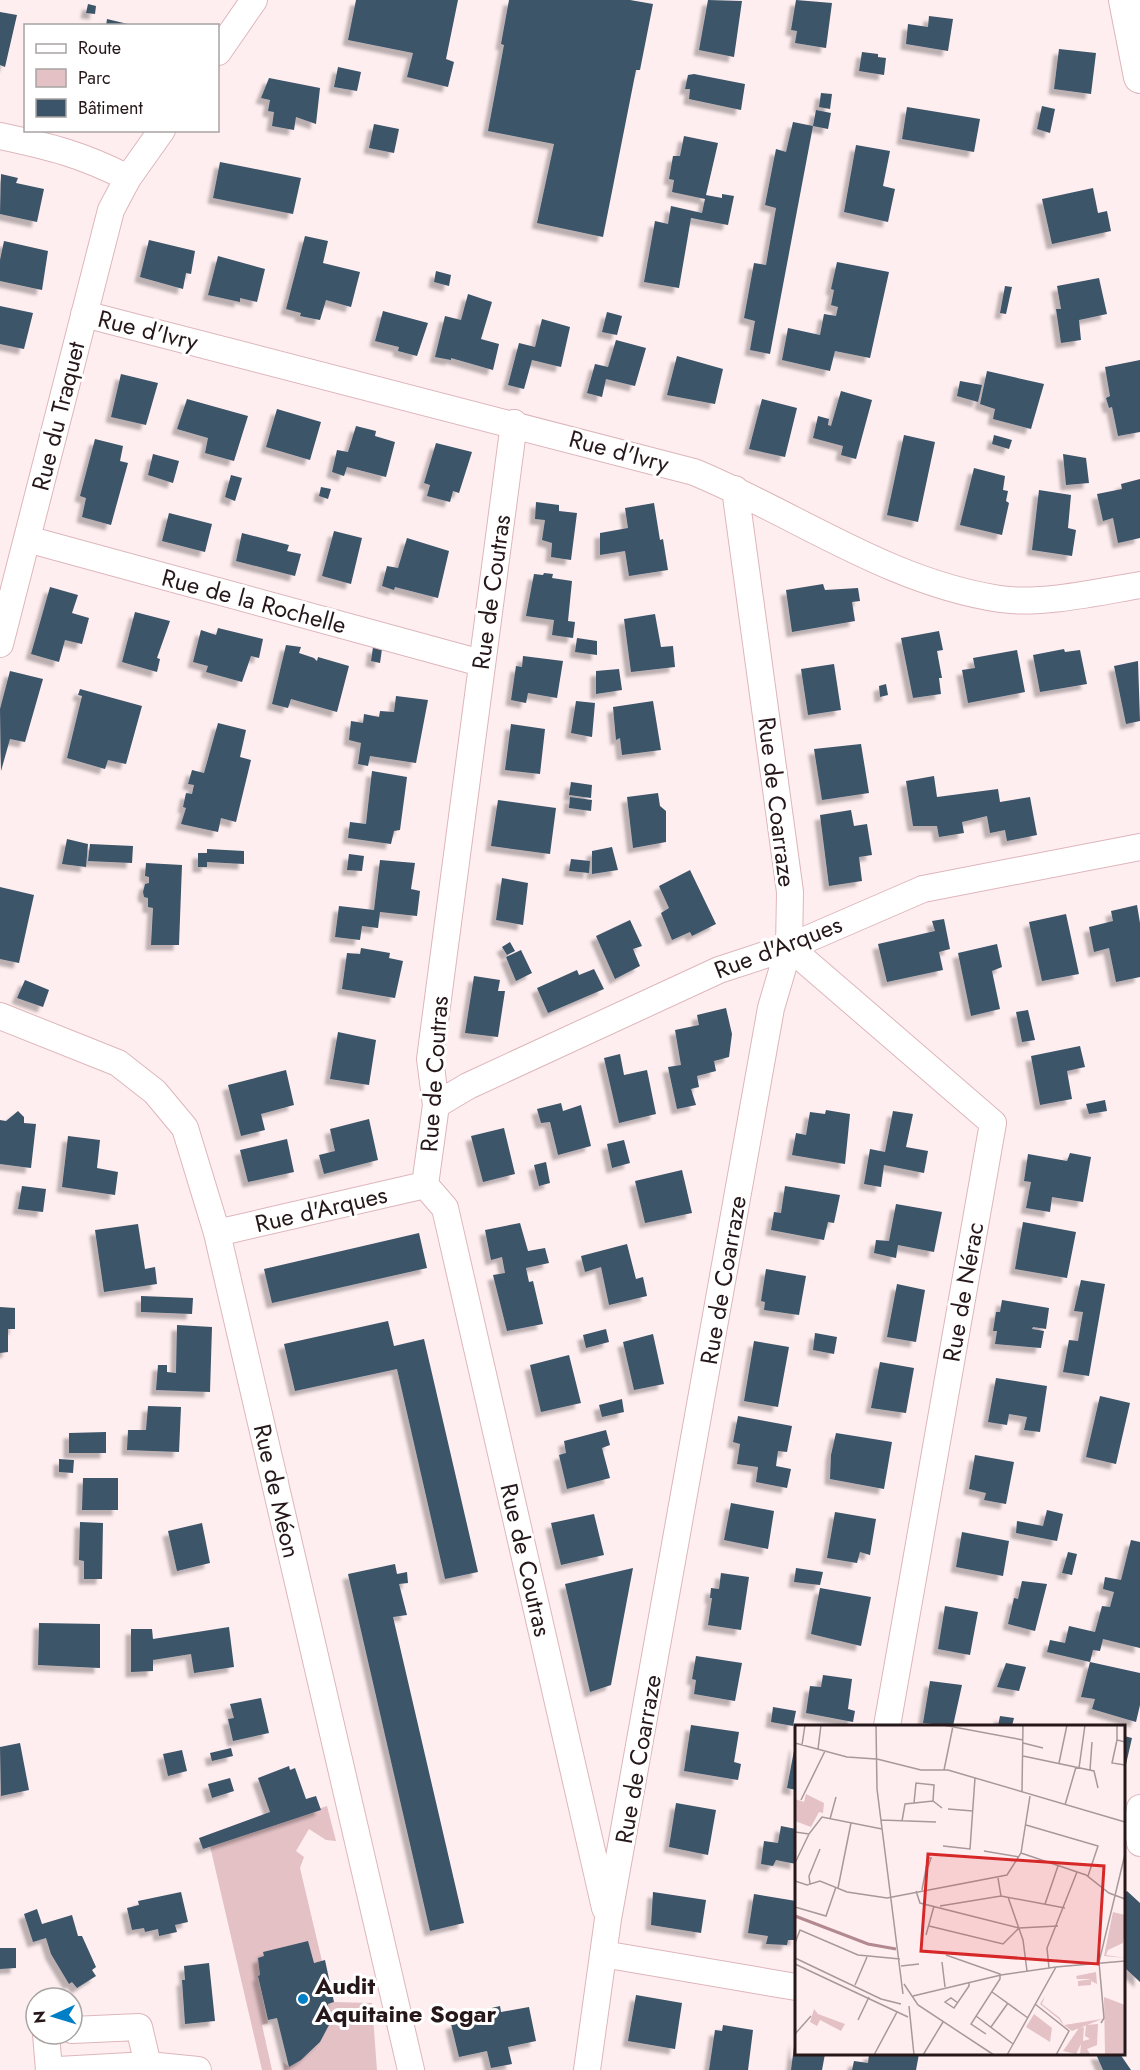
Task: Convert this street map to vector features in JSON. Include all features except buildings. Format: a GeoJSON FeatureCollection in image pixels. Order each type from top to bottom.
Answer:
{"type":"FeatureCollection","features":[{"type":"Feature","properties":{"kind":"street"},"geometry":{"type":"LineString","coordinates":[[219,51],[254,0]]}},
{"type":"Feature","properties":{"kind":"street"},"geometry":{"type":"LineString","coordinates":[[1125,0],[1140,76]]}},
{"type":"Feature","properties":{"kind":"street","name":"Rue du Traquet"},"geometry":{"type":"LineString","coordinates":[[0,644],[111,210],[128,178],[161,132]]}},
{"type":"Feature","properties":{"kind":"street"},"geometry":{"type":"LineString","coordinates":[[0,136],[64,149],[89,158],[128,178]]}},
{"type":"Feature","properties":{"kind":"street","name":"Rue d'Ivry"},"geometry":{"type":"LineString","coordinates":[[84,314],[514,423],[694,472],[735,489],[831,540],[923,581],[1002,599],[1071,597],[1140,585]]}},
{"type":"Feature","properties":{"kind":"street","name":"Rue de Coutras"},"geometry":{"type":"LineString","coordinates":[[514,423],[430,1059],[436,1105],[425,1185],[445,1208],[608,1919]]}},
{"type":"Feature","properties":{"kind":"street","name":"Rue de Coarraze"},"geometry":{"type":"LineString","coordinates":[[587,2070],[608,1919],[771,1008],[789,947],[790,892],[735,489]]}},
{"type":"Feature","properties":{"kind":"street","name":"Rue de la Rochelle"},"geometry":{"type":"LineString","coordinates":[[27,539],[481,663]]}},
{"type":"Feature","properties":{"kind":"street","name":"Rue d'Arques"},"geometry":{"type":"LineString","coordinates":[[436,1105],[468,1086],[719,970],[789,947],[923,889],[1140,847]]}},
{"type":"Feature","properties":{"kind":"street","name":"Rue de Nérac"},"geometry":{"type":"LineString","coordinates":[[789,947],[993,1123],[887,1725]]}},
{"type":"Feature","properties":{"kind":"street","name":"Rue de Méon"},"geometry":{"type":"LineString","coordinates":[[0,1016],[118,1063],[155,1092],[184,1128],[217,1233],[411,2070]]}},
{"type":"Feature","properties":{"kind":"street","name":"Rue d'Arques"},"geometry":{"type":"LineString","coordinates":[[217,1233],[425,1185]]}},
{"type":"Feature","properties":{"kind":"street"},"geometry":{"type":"LineString","coordinates":[[1140,1808],[1137,1825],[1140,1843]]}},
{"type":"Feature","properties":{"kind":"street"},"geometry":{"type":"LineString","coordinates":[[603,1954],[795,1987]]}},
{"type":"Feature","properties":{"kind":"street"},"geometry":{"type":"LineString","coordinates":[[84,2029],[139,2026],[148,2065]]}},
{"type":"Feature","properties":{"kind":"street"},"geometry":{"type":"LineString","coordinates":[[47,2046],[49,2070]]}},
{"type":"Feature","properties":{"kind":"street"},"geometry":{"type":"LineString","coordinates":[[58,2070],[148,2065],[198,2070]]}},
{"type":"Feature","properties":{"kind":"green space"},"geometry":{"type":"Polygon","coordinates":[[[327,1806],[336,1841],[326,1840],[309,1829],[296,1851],[304,1857],[300,1868],[322,1961],[314,1963],[264,1956],[259,1958],[260,1975],[258,1976],[268,2023],[262,2025],[272,2070],[262,2070],[210,1846],[327,1806]]]}},
{"type":"Feature","properties":{"kind":"green space"},"geometry":{"type":"Polygon","coordinates":[[[334,2002],[372,2003],[377,2070],[284,2070],[283,2062],[289,2067],[307,2055],[320,2041],[329,2015],[328,2004],[334,2002]]]}},
{"type":"Feature","properties":{"kind":"place","name":"Audit Aquitaine Sogar"},"geometry":{"type":"Point","coordinates":[303,1999]}}]}
